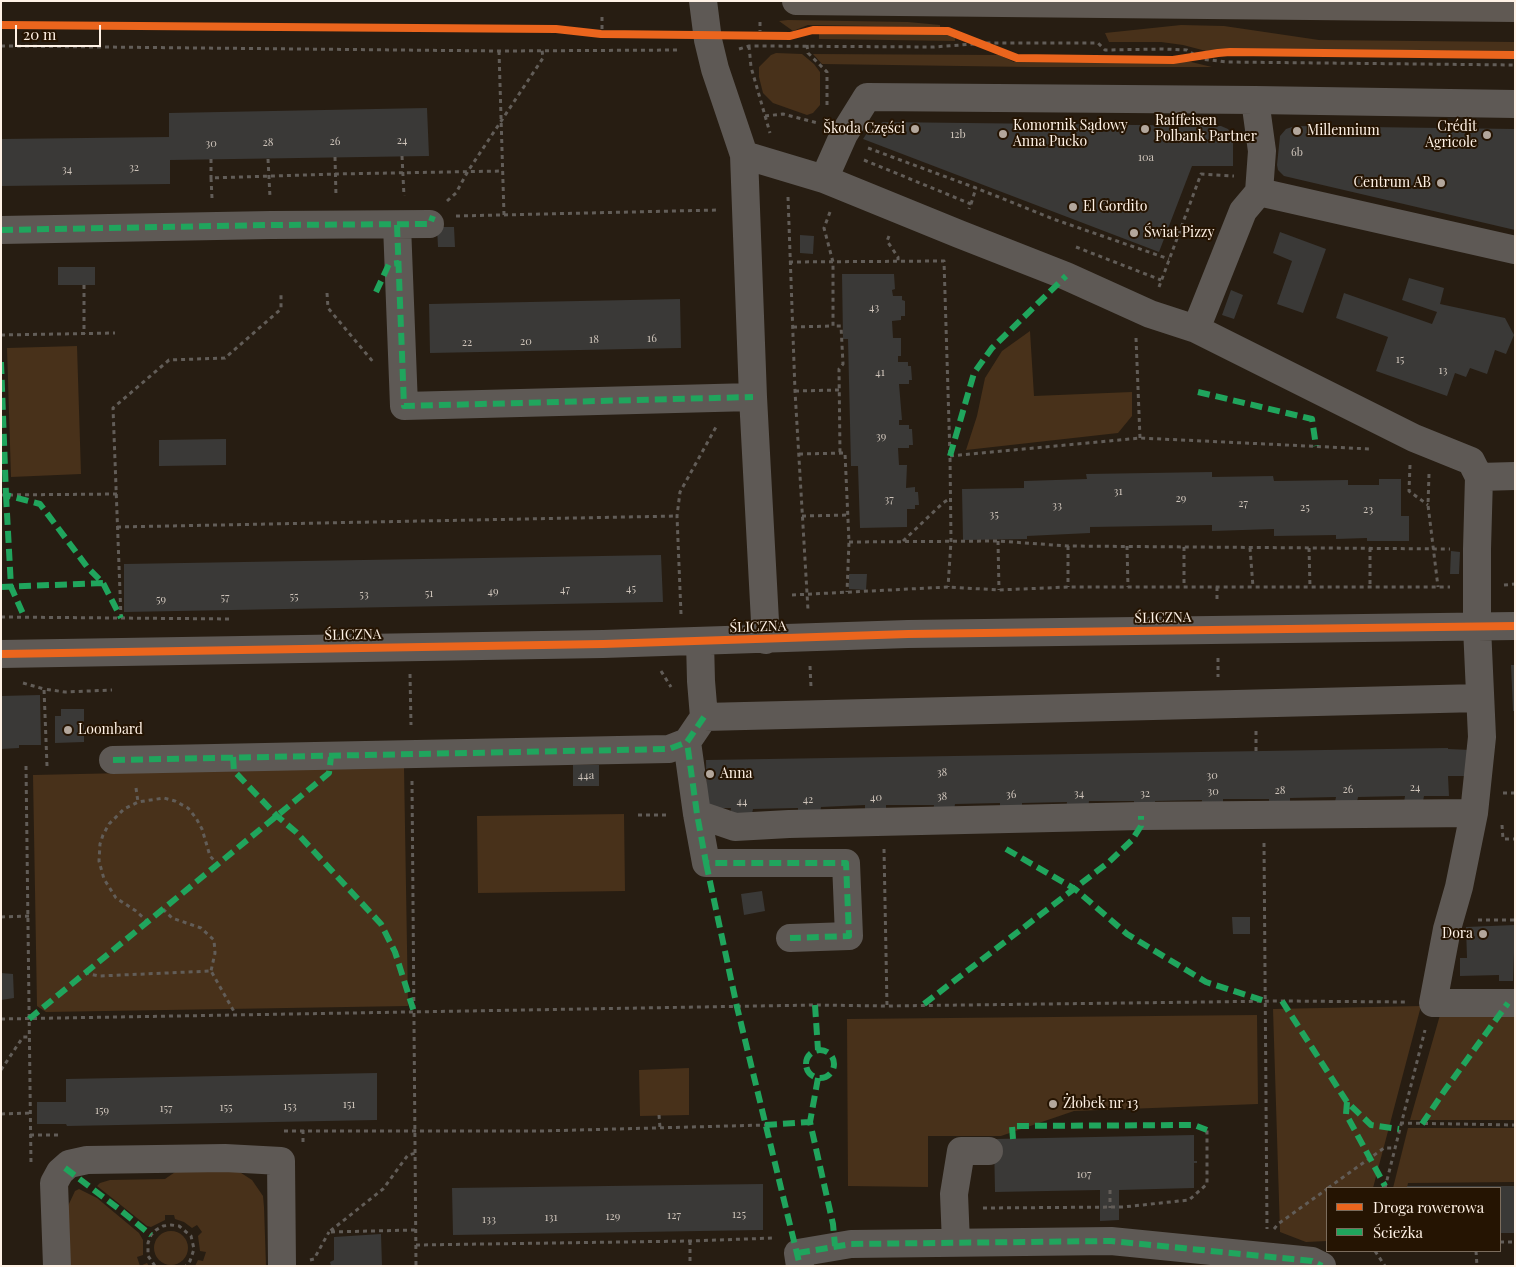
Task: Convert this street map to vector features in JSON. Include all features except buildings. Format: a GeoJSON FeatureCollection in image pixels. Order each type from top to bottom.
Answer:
{"type":"FeatureCollection","features":[{"type":"Feature","properties":{"kind":"main road"},"geometry":{"type":"LineString","coordinates":[[796,1],[1515,8]]}},
{"type":"Feature","properties":{"kind":"street"},"geometry":{"type":"LineString","coordinates":[[703,1],[708,40],[744,155],[743,397],[764,596],[766,640]]}},
{"type":"Feature","properties":{"kind":"street"},"geometry":{"type":"LineString","coordinates":[[832,182],[842,133],[867,97],[1515,104]]}},
{"type":"Feature","properties":{"kind":"street"},"geometry":{"type":"LineString","coordinates":[[1196,329],[1243,211],[1258,192],[1262,151],[1255,100]]}},
{"type":"Feature","properties":{"kind":"street"},"geometry":{"type":"LineString","coordinates":[[744,155],[832,182],[1066,276],[1144,312],[1196,329],[1414,438],[1471,461],[1479,477],[1477,585],[1482,737],[1474,813],[1447,929],[1434,1003],[1515,1003]]}},
{"type":"Feature","properties":{"kind":"street"},"geometry":{"type":"LineString","coordinates":[[1258,192],[1515,250]]}},
{"type":"Feature","properties":{"kind":"street"},"geometry":{"type":"LineString","coordinates":[[1,230],[338,224],[425,219],[403,364],[404,406],[743,397]]}},
{"type":"Feature","properties":{"kind":"street"},"geometry":{"type":"LineString","coordinates":[[1479,477],[1515,476]]}},
{"type":"Feature","properties":{"kind":"street","name":"ŚLICZNA"},"geometry":{"type":"LineString","coordinates":[[1,654],[649,643],[908,634],[1515,626]]}},
{"type":"Feature","properties":{"kind":"street"},"geometry":{"type":"LineString","coordinates":[[113,760],[234,756],[411,755],[669,749],[686,742],[704,717],[700,641]]}},
{"type":"Feature","properties":{"kind":"street"},"geometry":{"type":"LineString","coordinates":[[704,717],[1480,698]]}},
{"type":"Feature","properties":{"kind":"street"},"geometry":{"type":"LineString","coordinates":[[686,742],[696,814],[706,863],[846,863],[849,936],[790,938]]}},
{"type":"Feature","properties":{"kind":"street"},"geometry":{"type":"LineString","coordinates":[[696,814],[735,827],[789,824],[1141,816],[1474,813]]}},
{"type":"Feature","properties":{"kind":"street"},"geometry":{"type":"LineString","coordinates":[[956,1243],[954,1194],[961,1151],[989,1150]]}},
{"type":"Feature","properties":{"kind":"street"},"geometry":{"type":"LineString","coordinates":[[56,1266],[54,1183],[60,1172],[69,1164],[87,1160],[225,1158],[282,1161],[293,1264]]}},
{"type":"Feature","properties":{"kind":"street"},"geometry":{"type":"LineString","coordinates":[[800,1266],[798,1253],[851,1244],[1111,1241],[1312,1261],[1322,1266]]}},
{"type":"Feature","properties":{"kind":"path"},"geometry":{"type":"LineString","coordinates":[[602,13],[602,29]]}},
{"type":"Feature","properties":{"kind":"path"},"geometry":{"type":"LineString","coordinates":[[751,36],[764,34],[760,22]]}},
{"type":"Feature","properties":{"kind":"path"},"geometry":{"type":"LineString","coordinates":[[593,33],[611,34]]}},
{"type":"Feature","properties":{"kind":"path"},"geometry":{"type":"LineString","coordinates":[[965,37],[998,51]]}},
{"type":"Feature","properties":{"kind":"path"},"geometry":{"type":"LineString","coordinates":[[735,50],[749,46],[934,47],[979,43],[1098,43],[1105,50],[1187,50],[1201,58],[1227,62],[1515,65]]}},
{"type":"Feature","properties":{"kind":"path"},"geometry":{"type":"LineString","coordinates":[[807,45],[808,54],[828,72],[842,133],[852,156],[966,202]]}},
{"type":"Feature","properties":{"kind":"path"},"geometry":{"type":"LineString","coordinates":[[1,46],[499,51],[686,50]]}},
{"type":"Feature","properties":{"kind":"path"},"geometry":{"type":"LineString","coordinates":[[749,46],[751,67],[788,194],[789,262],[802,516],[808,594],[812,715]]}},
{"type":"Feature","properties":{"kind":"path"},"geometry":{"type":"LineString","coordinates":[[425,219],[456,193],[468,171],[502,123],[543,58],[542,50]]}},
{"type":"Feature","properties":{"kind":"path"},"geometry":{"type":"LineString","coordinates":[[499,51],[504,215]]}},
{"type":"Feature","properties":{"kind":"path"},"geometry":{"type":"LineString","coordinates":[[1181,59],[1218,52]]}},
{"type":"Feature","properties":{"kind":"path"},"geometry":{"type":"LineString","coordinates":[[765,116],[783,114],[842,133],[863,146],[1056,220],[1168,259]]}},
{"type":"Feature","properties":{"kind":"path"},"geometry":{"type":"LineString","coordinates":[[402,156],[403,173],[425,219]]}},
{"type":"Feature","properties":{"kind":"path"},"geometry":{"type":"LineString","coordinates":[[335,157],[338,224]]}},
{"type":"Feature","properties":{"kind":"path"},"geometry":{"type":"LineString","coordinates":[[268,159],[271,225]]}},
{"type":"Feature","properties":{"kind":"path"},"geometry":{"type":"LineString","coordinates":[[211,160],[212,226]]}},
{"type":"Feature","properties":{"kind":"path"},"geometry":{"type":"LineString","coordinates":[[211,178],[503,171]]}},
{"type":"Feature","properties":{"kind":"path"},"geometry":{"type":"LineString","coordinates":[[1140,438],[1136,322],[1144,312],[1168,259],[1201,174]]}},
{"type":"Feature","properties":{"kind":"path"},"geometry":{"type":"LineString","coordinates":[[832,182],[824,228],[833,262],[832,326]]}},
{"type":"Feature","properties":{"kind":"path"},"geometry":{"type":"LineString","coordinates":[[971,204],[976,188]]}},
{"type":"Feature","properties":{"kind":"path"},"geometry":{"type":"LineString","coordinates":[[425,219],[504,215],[720,210]]}},
{"type":"Feature","properties":{"kind":"path"},"geometry":{"type":"LineString","coordinates":[[789,262],[944,261],[950,456],[951,541],[948,587]]}},
{"type":"Feature","properties":{"kind":"path"},"geometry":{"type":"LineString","coordinates":[[84,284],[84,334]]}},
{"type":"Feature","properties":{"kind":"path"},"geometry":{"type":"LineString","coordinates":[[327,293],[328,308],[375,364],[403,364]]}},
{"type":"Feature","properties":{"kind":"path"},"geometry":{"type":"LineString","coordinates":[[120,618],[113,408],[169,360],[225,358],[281,309],[281,294]]}},
{"type":"Feature","properties":{"kind":"path"},"geometry":{"type":"LineString","coordinates":[[793,327],[841,326],[843,364],[839,369],[840,453]]}},
{"type":"Feature","properties":{"kind":"path"},"geometry":{"type":"LineString","coordinates":[[1,335],[115,333]]}},
{"type":"Feature","properties":{"kind":"path"},"geometry":{"type":"LineString","coordinates":[[795,391],[839,390]]}},
{"type":"Feature","properties":{"kind":"path"},"geometry":{"type":"LineString","coordinates":[[681,617],[678,516],[680,492],[743,397]]}},
{"type":"Feature","properties":{"kind":"path"},"geometry":{"type":"LineString","coordinates":[[950,456],[1140,438],[1373,449]]}},
{"type":"Feature","properties":{"kind":"path"},"geometry":{"type":"LineString","coordinates":[[799,454],[845,453],[849,542],[847,592]]}},
{"type":"Feature","properties":{"kind":"path"},"geometry":{"type":"LineString","coordinates":[[1410,464],[1409,491],[1428,505]]}},
{"type":"Feature","properties":{"kind":"path"},"geometry":{"type":"LineString","coordinates":[[1429,470],[1428,505],[1438,587]]}},
{"type":"Feature","properties":{"kind":"path"},"geometry":{"type":"LineString","coordinates":[[1,495],[117,494]]}},
{"type":"Feature","properties":{"kind":"path"},"geometry":{"type":"LineString","coordinates":[[903,541],[943,503],[950,499]]}},
{"type":"Feature","properties":{"kind":"path"},"geometry":{"type":"LineString","coordinates":[[802,516],[848,515]]}},
{"type":"Feature","properties":{"kind":"path"},"geometry":{"type":"LineString","coordinates":[[116,527],[678,516]]}},
{"type":"Feature","properties":{"kind":"path"},"geometry":{"type":"LineString","coordinates":[[849,542],[998,540],[1068,546],[1477,549]]}},
{"type":"Feature","properties":{"kind":"path"},"geometry":{"type":"LineString","coordinates":[[998,540],[999,590]]}},
{"type":"Feature","properties":{"kind":"path"},"geometry":{"type":"LineString","coordinates":[[1068,546],[1068,587]]}},
{"type":"Feature","properties":{"kind":"path"},"geometry":{"type":"LineString","coordinates":[[1128,546],[1128,587]]}},
{"type":"Feature","properties":{"kind":"path"},"geometry":{"type":"LineString","coordinates":[[1184,547],[1184,587]]}},
{"type":"Feature","properties":{"kind":"path"},"geometry":{"type":"LineString","coordinates":[[1250,548],[1252,587]]}},
{"type":"Feature","properties":{"kind":"path"},"geometry":{"type":"LineString","coordinates":[[1309,548],[1310,587]]}},
{"type":"Feature","properties":{"kind":"path"},"geometry":{"type":"LineString","coordinates":[[1370,548],[1370,588]]}},
{"type":"Feature","properties":{"kind":"path"},"geometry":{"type":"LineString","coordinates":[[764,596],[948,587],[999,590],[1068,587],[1370,588],[1477,585]]}},
{"type":"Feature","properties":{"kind":"path"},"geometry":{"type":"LineString","coordinates":[[649,643],[649,656],[671,685],[672,694]]}},
{"type":"Feature","properties":{"kind":"path"},"geometry":{"type":"LineString","coordinates":[[410,646],[416,1266]]}},
{"type":"Feature","properties":{"kind":"path"},"geometry":{"type":"LineString","coordinates":[[47,766],[44,689],[65,692],[112,690]]}},
{"type":"Feature","properties":{"kind":"path"},"geometry":{"type":"LineString","coordinates":[[1256,730],[1256,751]]}},
{"type":"Feature","properties":{"kind":"path"},"geometry":{"type":"LineString","coordinates":[[26,766],[31,1172]]}},
{"type":"Feature","properties":{"kind":"path"},"geometry":{"type":"LineString","coordinates":[[1500,793],[1515,793]]}},
{"type":"Feature","properties":{"kind":"path"},"geometry":{"type":"LineString","coordinates":[[148,922],[136,911],[116,898],[104,879],[100,861],[100,844],[103,835],[109,824],[124,809],[134,803],[164,798],[188,808],[202,829],[210,856],[218,865]]}},
{"type":"Feature","properties":{"kind":"path"},"geometry":{"type":"LineString","coordinates":[[1262,814],[1266,1001],[1267,1238]]}},
{"type":"Feature","properties":{"kind":"path"},"geometry":{"type":"LineString","coordinates":[[884,846],[886,1006]]}},
{"type":"Feature","properties":{"kind":"path"},"geometry":{"type":"LineString","coordinates":[[163,909],[172,918],[201,928],[214,940],[215,953],[211,971],[236,1015]]}},
{"type":"Feature","properties":{"kind":"path"},"geometry":{"type":"LineString","coordinates":[[1,917],[28,916]]}},
{"type":"Feature","properties":{"kind":"path"},"geometry":{"type":"LineString","coordinates":[[85,973],[99,976],[211,971]]}},
{"type":"Feature","properties":{"kind":"path"},"geometry":{"type":"LineString","coordinates":[[1,1019],[805,1005],[886,1006],[1266,1001],[1434,1003],[1400,1123],[1384,1187]]}},
{"type":"Feature","properties":{"kind":"path"},"geometry":{"type":"LineString","coordinates":[[1,1070],[23,1037],[29,1037]]}},
{"type":"Feature","properties":{"kind":"path"},"geometry":{"type":"LineString","coordinates":[[1,1114],[30,1113]]}},
{"type":"Feature","properties":{"kind":"path"},"geometry":{"type":"LineString","coordinates":[[659,1115],[660,1128]]}},
{"type":"Feature","properties":{"kind":"path"},"geometry":{"type":"LineString","coordinates":[[1400,1123],[1515,1125]]}},
{"type":"Feature","properties":{"kind":"path"},"geometry":{"type":"LineString","coordinates":[[283,1131],[660,1128],[766,1125]]}},
{"type":"Feature","properties":{"kind":"path"},"geometry":{"type":"LineString","coordinates":[[955,1208],[1123,1207],[1189,1200],[1207,1184],[1207,1130]]}},
{"type":"Feature","properties":{"kind":"path"},"geometry":{"type":"LineString","coordinates":[[30,1135],[68,1135]]}},
{"type":"Feature","properties":{"kind":"path"},"geometry":{"type":"LineString","coordinates":[[1329,1187],[1384,1148],[1394,1148]]}},
{"type":"Feature","properties":{"kind":"path"},"geometry":{"type":"LineString","coordinates":[[293,1264],[314,1259],[329,1232],[383,1189],[408,1155],[416,1153]]}},
{"type":"Feature","properties":{"kind":"path"},"geometry":{"type":"LineString","coordinates":[[1273,1231],[1278,1224],[1326,1189]]}},
{"type":"Feature","properties":{"kind":"path"},"geometry":{"type":"LineString","coordinates":[[155,1266],[148,1256],[148,1243],[151,1235],[163,1226],[171,1225],[179,1226],[191,1236],[194,1248],[193,1255],[186,1266]]}},
{"type":"Feature","properties":{"kind":"path"},"geometry":{"type":"LineString","coordinates":[[329,1232],[415,1230]]}},
{"type":"Feature","properties":{"kind":"path"},"geometry":{"type":"LineString","coordinates":[[416,1245],[776,1238]]}},
{"type":"Feature","properties":{"kind":"path"},"geometry":{"type":"LineString","coordinates":[[690,1241],[690,1266]]}},
{"type":"Feature","properties":{"kind":"path"},"geometry":{"type":"LineString","coordinates":[[1501,1242],[1515,1242]]}},
{"type":"Feature","properties":{"kind":"path"},"geometry":{"type":"LineString","coordinates":[[1376,1252],[1385,1266]]}},
{"type":"Feature","properties":{"kind":"path"},"geometry":{"type":"LineString","coordinates":[[1476,1252],[1477,1266]]}},
{"type":"Feature","properties":{"kind":"shaded area"},"geometry":{"type":"Polygon","coordinates":[[[779,21],[908,22],[940,25],[940,27],[808,25],[793,31],[779,21]]]}},
{"type":"Feature","properties":{"kind":"shaded area"},"geometry":{"type":"Polygon","coordinates":[[[1181,25],[1224,26],[1319,40],[1515,42],[1515,51],[1286,49],[1206,51],[1161,42],[1109,42],[1105,33],[1181,25]]]}},
{"type":"Feature","properties":{"kind":"shaded area"},"geometry":{"type":"Polygon","coordinates":[[[819,32],[948,34],[955,37],[955,41],[819,39],[819,32]]]}},
{"type":"Feature","properties":{"kind":"shaded area"},"geometry":{"type":"Polygon","coordinates":[[[776,53],[802,54],[820,72],[820,105],[813,113],[807,115],[773,103],[763,93],[759,77],[759,67],[771,55],[776,53]]]}},
{"type":"Feature","properties":{"kind":"shaded area"},"geometry":{"type":"Polygon","coordinates":[[[813,54],[999,55],[1014,62],[1175,63],[1187,61],[1212,67],[822,64],[813,54]]]}},
{"type":"Feature","properties":{"kind":"shaded area"},"geometry":{"type":"Polygon","coordinates":[[[1030,331],[1034,396],[1132,392],[1132,416],[1118,433],[966,450],[977,416],[985,378],[1002,351],[1030,331]]]}},
{"type":"Feature","properties":{"kind":"shaded area"},"geometry":{"type":"Polygon","coordinates":[[[77,346],[81,474],[11,477],[7,348],[77,346]]]}},
{"type":"Feature","properties":{"kind":"shaded area"},"geometry":{"type":"Polygon","coordinates":[[[404,767],[408,1006],[46,1012],[37,1006],[33,775],[404,767]]]}},
{"type":"Feature","properties":{"kind":"shaded area"},"geometry":{"type":"Polygon","coordinates":[[[624,814],[625,891],[478,893],[477,816],[624,814]]]}},
{"type":"Feature","properties":{"kind":"shaded area"},"geometry":{"type":"Polygon","coordinates":[[[1421,1006],[1373,1187],[1326,1187],[1326,1241],[1306,1242],[1280,1232],[1273,1009],[1421,1006]]]}},
{"type":"Feature","properties":{"kind":"shaded area"},"geometry":{"type":"Polygon","coordinates":[[[1442,1008],[1515,1008],[1515,1120],[1410,1120],[1442,1008]]]}},
{"type":"Feature","properties":{"kind":"shaded area"},"geometry":{"type":"Polygon","coordinates":[[[1257,1015],[1258,1104],[1074,1111],[1001,1136],[928,1136],[928,1187],[848,1186],[847,1019],[1257,1015]]]}},
{"type":"Feature","properties":{"kind":"shaded area"},"geometry":{"type":"Polygon","coordinates":[[[689,1068],[689,1115],[640,1116],[639,1070],[689,1068]]]}},
{"type":"Feature","properties":{"kind":"shaded area"},"geometry":{"type":"Polygon","coordinates":[[[1408,1128],[1515,1128],[1515,1182],[1408,1183],[1407,1187],[1393,1187],[1408,1128]]]}},
{"type":"Feature","properties":{"kind":"shaded area"},"geometry":{"type":"Polygon","coordinates":[[[178,1170],[238,1171],[252,1180],[263,1196],[266,1266],[195,1266],[198,1260],[203,1261],[206,1252],[200,1251],[198,1236],[202,1232],[197,1225],[192,1228],[184,1222],[175,1219],[174,1215],[165,1215],[165,1220],[151,1227],[147,1226],[97,1186],[110,1180],[165,1179],[178,1170]]]}},
{"type":"Feature","properties":{"kind":"shaded area"},"geometry":{"type":"Polygon","coordinates":[[[79,1189],[97,1198],[139,1233],[143,1240],[143,1255],[137,1257],[140,1266],[69,1266],[68,1206],[75,1191],[79,1189]]]}},
{"type":"Feature","properties":{"kind":"shaded area"},"geometry":{"type":"Polygon","coordinates":[[[171,1231],[178,1232],[183,1236],[187,1241],[187,1255],[183,1260],[178,1264],[171,1265],[164,1264],[159,1260],[155,1255],[154,1248],[155,1241],[159,1236],[164,1232],[171,1231]]]}},
{"type":"Feature","properties":{"kind":"marked path"},"geometry":{"type":"LineString","coordinates":[[1,230],[430,224],[433,216]]}},
{"type":"Feature","properties":{"kind":"marked path"},"geometry":{"type":"LineString","coordinates":[[397,225],[404,406],[753,397]]}},
{"type":"Feature","properties":{"kind":"marked path"},"geometry":{"type":"LineString","coordinates":[[376,292],[389,264],[399,263]]}},
{"type":"Feature","properties":{"kind":"marked path"},"geometry":{"type":"LineString","coordinates":[[950,456],[974,373],[992,348],[1066,276]]}},
{"type":"Feature","properties":{"kind":"marked path"},"geometry":{"type":"LineString","coordinates":[[1,362],[6,495],[40,504],[88,568],[103,583],[121,618]]}},
{"type":"Feature","properties":{"kind":"marked path"},"geometry":{"type":"LineString","coordinates":[[1198,392],[1312,419],[1316,446]]}},
{"type":"Feature","properties":{"kind":"marked path"},"geometry":{"type":"LineString","coordinates":[[6,495],[11,587],[24,616]]}},
{"type":"Feature","properties":{"kind":"marked path"},"geometry":{"type":"LineString","coordinates":[[1,587],[103,583]]}},
{"type":"Feature","properties":{"kind":"marked path"},"geometry":{"type":"LineString","coordinates":[[704,717],[687,742],[706,863],[846,863],[849,936],[790,938]]}},
{"type":"Feature","properties":{"kind":"marked path"},"geometry":{"type":"LineString","coordinates":[[113,760],[669,749],[687,742]]}},
{"type":"Feature","properties":{"kind":"marked path"},"geometry":{"type":"LineString","coordinates":[[233,757],[234,771],[277,816],[296,832],[381,924],[395,952],[414,1012]]}},
{"type":"Feature","properties":{"kind":"marked path"},"geometry":{"type":"LineString","coordinates":[[29,1019],[329,773],[331,757]]}},
{"type":"Feature","properties":{"kind":"marked path"},"geometry":{"type":"LineString","coordinates":[[924,1004],[1109,862],[1132,840],[1141,826],[1141,816]]}},
{"type":"Feature","properties":{"kind":"marked path"},"geometry":{"type":"LineString","coordinates":[[1006,849],[1075,889],[1127,934],[1206,982],[1265,1001]]}},
{"type":"Feature","properties":{"kind":"marked path"},"geometry":{"type":"LineString","coordinates":[[706,863],[737,1007],[800,1266]]}},
{"type":"Feature","properties":{"kind":"marked path"},"geometry":{"type":"LineString","coordinates":[[1282,1001],[1347,1102],[1371,1125],[1399,1129]]}},
{"type":"Feature","properties":{"kind":"marked path"},"geometry":{"type":"LineString","coordinates":[[1422,1124],[1508,1003]]}},
{"type":"Feature","properties":{"kind":"marked path"},"geometry":{"type":"LineString","coordinates":[[815,1005],[818,1050]]}},
{"type":"Feature","properties":{"kind":"marked path"},"geometry":{"type":"LineString","coordinates":[[820,1050],[830,1054],[834,1064],[830,1074],[820,1078],[810,1074],[806,1064],[810,1054],[820,1050]]}},
{"type":"Feature","properties":{"kind":"marked path"},"geometry":{"type":"LineString","coordinates":[[818,1078],[810,1122],[833,1224],[835,1246]]}},
{"type":"Feature","properties":{"kind":"marked path"},"geometry":{"type":"LineString","coordinates":[[1347,1102],[1346,1114],[1385,1186]]}},
{"type":"Feature","properties":{"kind":"marked path"},"geometry":{"type":"LineString","coordinates":[[765,1125],[810,1122]]}},
{"type":"Feature","properties":{"kind":"marked path"},"geometry":{"type":"LineString","coordinates":[[1013,1139],[1012,1126],[1194,1125],[1207,1130]]}},
{"type":"Feature","properties":{"kind":"marked path"},"geometry":{"type":"LineString","coordinates":[[65,1168],[151,1235]]}},
{"type":"Feature","properties":{"kind":"marked path"},"geometry":{"type":"LineString","coordinates":[[798,1253],[851,1244],[1111,1241],[1312,1261],[1322,1266]]}},
{"type":"Feature","properties":{"kind":"cycle path"},"geometry":{"type":"LineString","coordinates":[[1,25],[556,29],[601,34],[790,36],[813,30],[948,31],[1017,58],[1173,60],[1230,52],[1515,55]]}},
{"type":"Feature","properties":{"kind":"cycle path"},"geometry":{"type":"LineString","coordinates":[[1,654],[603,644],[908,634],[1515,626]]}},
{"type":"Feature","properties":{"kind":"place","name":"Škoda Części"},"geometry":{"type":"Point","coordinates":[915,129]}},
{"type":"Feature","properties":{"kind":"place","name":"Raiffeisen Polbank Partner"},"geometry":{"type":"Point","coordinates":[1145,129]}},
{"type":"Feature","properties":{"kind":"place","name":"Millennium"},"geometry":{"type":"Point","coordinates":[1297,131]}},
{"type":"Feature","properties":{"kind":"place","name":"Komornik Sądowy Anna Pucko"},"geometry":{"type":"Point","coordinates":[1003,134]}},
{"type":"Feature","properties":{"kind":"place","name":"Crédit Agricole"},"geometry":{"type":"Point","coordinates":[1487,135]}},
{"type":"Feature","properties":{"kind":"place","name":"Centrum AB"},"geometry":{"type":"Point","coordinates":[1441,183]}},
{"type":"Feature","properties":{"kind":"place","name":"El Gordito"},"geometry":{"type":"Point","coordinates":[1073,207]}},
{"type":"Feature","properties":{"kind":"place","name":"Świat Pizzy"},"geometry":{"type":"Point","coordinates":[1134,233]}},
{"type":"Feature","properties":{"kind":"place","name":"Loombard"},"geometry":{"type":"Point","coordinates":[68,730]}},
{"type":"Feature","properties":{"kind":"place","name":"Anna"},"geometry":{"type":"Point","coordinates":[710,774]}},
{"type":"Feature","properties":{"kind":"place","name":"Dora"},"geometry":{"type":"Point","coordinates":[1483,934]}},
{"type":"Feature","properties":{"kind":"place","name":"Żłobek nr 13"},"geometry":{"type":"Point","coordinates":[1053,1104]}}]}
